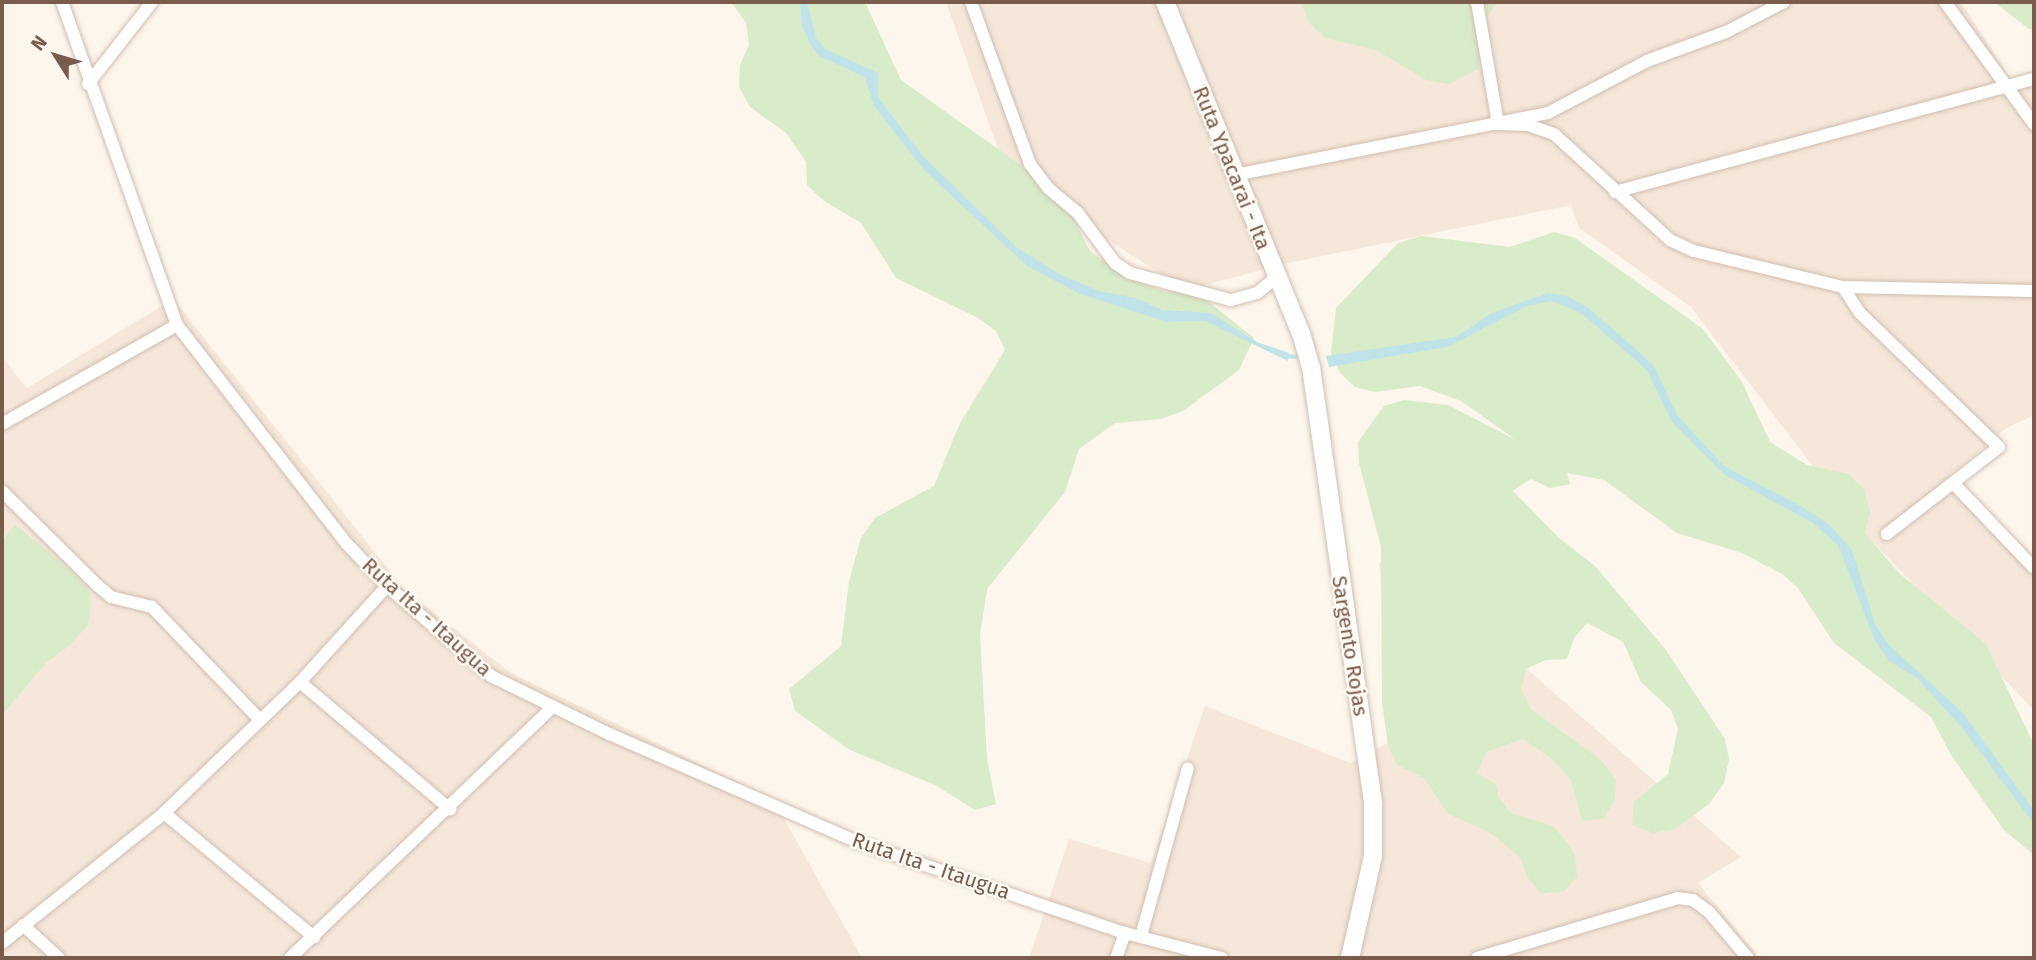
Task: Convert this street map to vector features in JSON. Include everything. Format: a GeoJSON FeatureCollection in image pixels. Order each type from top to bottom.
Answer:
{"type":"FeatureCollection","features":[{"type":"Feature","properties":{"kind":"street","name":"Ruta Ita - Itaugua"},"geometry":{"type":"LineString","coordinates":[[62,2],[88,84],[177,325],[347,544],[387,586],[491,676],[552,708],[857,842],[1125,933],[1222,958]]}},
{"type":"Feature","properties":{"kind":"street"},"geometry":{"type":"LineString","coordinates":[[88,84],[152,2]]}},
{"type":"Feature","properties":{"kind":"street"},"geometry":{"type":"LineString","coordinates":[[971,2],[1030,164],[1048,188],[1077,212],[1115,263],[1130,274],[1231,300],[1257,293],[1278,277]]}},
{"type":"Feature","properties":{"kind":"street","name":"Ruta Ypacarai - Ita"},"geometry":{"type":"LineString","coordinates":[[1165,2],[1301,332]]}},
{"type":"Feature","properties":{"kind":"street"},"geometry":{"type":"LineString","coordinates":[[1477,2],[1498,124]]}},
{"type":"Feature","properties":{"kind":"street"},"geometry":{"type":"LineString","coordinates":[[1945,2],[2002,85],[2034,124]]}},
{"type":"Feature","properties":{"kind":"street"},"geometry":{"type":"LineString","coordinates":[[1235,175],[1498,124],[1558,108],[1647,61],[1726,32],[1779,3]]}},
{"type":"Feature","properties":{"kind":"street"},"geometry":{"type":"LineString","coordinates":[[1615,192],[2002,85],[2034,79]]}},
{"type":"Feature","properties":{"kind":"street"},"geometry":{"type":"LineString","coordinates":[[1498,124],[1528,125],[1554,134],[1670,240],[1693,251],[1843,286],[2034,291]]}},
{"type":"Feature","properties":{"kind":"street"},"geometry":{"type":"LineString","coordinates":[[1843,286],[1860,313],[1999,447],[1887,534]]}},
{"type":"Feature","properties":{"kind":"street"},"geometry":{"type":"LineString","coordinates":[[2,424],[177,325]]}},
{"type":"Feature","properties":{"kind":"street","name":"Sargento Rojas"},"geometry":{"type":"LineString","coordinates":[[1301,332],[1311,367],[1373,806],[1373,856],[1350,958]]}},
{"type":"Feature","properties":{"kind":"street"},"geometry":{"type":"LineString","coordinates":[[1954,483],[2034,568]]}},
{"type":"Feature","properties":{"kind":"street"},"geometry":{"type":"LineString","coordinates":[[2,491],[111,597],[152,607],[260,720]]}},
{"type":"Feature","properties":{"kind":"street"},"geometry":{"type":"LineString","coordinates":[[4,936],[23,925],[164,813],[300,682],[387,586]]}},
{"type":"Feature","properties":{"kind":"street"},"geometry":{"type":"LineString","coordinates":[[300,682],[450,809]]}},
{"type":"Feature","properties":{"kind":"street"},"geometry":{"type":"LineString","coordinates":[[290,958],[450,809],[552,708]]}},
{"type":"Feature","properties":{"kind":"street"},"geometry":{"type":"LineString","coordinates":[[1141,936],[1188,768]]}},
{"type":"Feature","properties":{"kind":"street"},"geometry":{"type":"LineString","coordinates":[[164,813],[314,937]]}},
{"type":"Feature","properties":{"kind":"street"},"geometry":{"type":"LineString","coordinates":[[1477,958],[1678,898],[1693,900],[1709,912],[1748,958]]}},
{"type":"Feature","properties":{"kind":"street"},"geometry":{"type":"LineString","coordinates":[[23,925],[59,958]]}},
{"type":"Feature","properties":{"kind":"street"},"geometry":{"type":"LineString","coordinates":[[1116,958],[1125,933]]}},
{"type":"Feature","properties":{"kind":"shaded area"},"geometry":{"type":"Polygon","coordinates":[[[946,2],[1961,2],[2016,87],[2034,84],[2034,415],[2005,429],[1951,475],[2034,563],[2034,710],[1864,533],[1691,307],[1579,228],[1571,205],[1283,264],[1186,290],[1007,175],[946,2]]]}},
{"type":"Feature","properties":{"kind":"shaded area"},"geometry":{"type":"Polygon","coordinates":[[[173,299],[404,589],[511,673],[773,799],[862,958],[2,958],[2,357],[27,388],[173,299]]]}},
{"type":"Feature","properties":{"kind":"shaded area"},"geometry":{"type":"Polygon","coordinates":[[[1379,562],[1471,620],[1741,857],[1698,883],[1760,958],[1029,958],[1069,839],[1151,863],[1205,706],[1351,763],[1398,737],[1379,562]]]}},
{"type":"Feature","properties":{"kind":"green space"},"geometry":{"type":"Polygon","coordinates":[[[731,2],[865,2],[901,80],[1061,194],[1090,251],[1125,276],[1165,292],[1186,290],[1205,299],[1254,338],[1239,370],[1183,411],[1161,419],[1115,423],[1079,449],[1065,492],[987,589],[980,635],[987,759],[996,804],[975,810],[935,785],[850,750],[795,711],[789,689],[841,646],[849,581],[861,538],[875,518],[934,486],[960,423],[1005,350],[996,331],[978,318],[896,278],[861,223],[824,201],[807,185],[806,162],[786,133],[750,107],[739,87],[740,65],[749,45],[746,23],[731,2]]]}},
{"type":"Feature","properties":{"kind":"green space"},"geometry":{"type":"Polygon","coordinates":[[[1301,2],[1497,2],[1482,25],[1478,69],[1449,84],[1426,80],[1376,50],[1325,38],[1309,23],[1301,2]]]}},
{"type":"Feature","properties":{"kind":"green space"},"geometry":{"type":"Polygon","coordinates":[[[1994,2],[2034,2],[2034,30],[2029,29],[1994,2]]]}},
{"type":"Feature","properties":{"kind":"green space"},"geometry":{"type":"Polygon","coordinates":[[[1554,232],[1575,238],[1703,329],[1742,382],[1770,442],[1807,465],[1848,474],[1864,489],[1870,512],[1865,533],[1899,573],[1986,644],[2034,745],[2034,855],[2004,830],[1951,755],[1931,717],[1834,643],[1798,588],[1782,574],[1742,553],[1677,533],[1604,480],[1567,473],[1570,484],[1550,488],[1531,479],[1513,491],[1559,538],[1595,566],[1666,650],[1725,739],[1729,759],[1724,783],[1710,803],[1675,829],[1653,833],[1632,825],[1634,802],[1668,774],[1678,729],[1671,710],[1641,682],[1623,642],[1587,623],[1574,638],[1567,659],[1546,660],[1526,669],[1521,690],[1531,709],[1602,761],[1616,780],[1615,800],[1603,819],[1582,821],[1571,780],[1552,759],[1523,739],[1486,752],[1477,773],[1496,784],[1498,797],[1511,813],[1552,826],[1562,836],[1575,855],[1577,877],[1563,892],[1540,893],[1527,877],[1521,858],[1489,832],[1448,814],[1424,778],[1397,765],[1388,746],[1382,702],[1381,547],[1359,463],[1358,442],[1384,406],[1404,400],[1448,405],[1516,440],[1461,401],[1420,386],[1375,392],[1355,387],[1340,373],[1331,353],[1336,308],[1398,243],[1421,236],[1510,247],[1554,232]]]}},
{"type":"Feature","properties":{"kind":"green space"},"geometry":{"type":"Polygon","coordinates":[[[15,524],[73,573],[89,591],[91,602],[88,625],[72,643],[45,664],[2,715],[2,541],[15,524]]]}},
{"type":"Feature","properties":{"kind":"water"},"geometry":{"type":"Polygon","coordinates":[[[800,2],[807,2],[816,38],[825,49],[878,73],[878,97],[922,155],[1016,247],[1059,274],[1099,291],[1135,298],[1162,310],[1211,313],[1257,342],[1289,353],[1288,361],[1205,321],[1167,322],[1080,294],[1027,266],[924,170],[874,106],[865,77],[819,56],[802,26],[800,2]]]}},
{"type":"Feature","properties":{"kind":"water"},"geometry":{"type":"Polygon","coordinates":[[[1548,293],[1567,296],[1587,307],[1654,366],[1677,415],[1724,466],[1804,508],[1830,525],[1852,550],[1875,624],[1889,645],[1964,714],[2034,811],[2034,824],[1963,729],[1917,678],[1889,661],[1875,641],[1838,545],[1813,523],[1725,475],[1672,422],[1647,370],[1581,313],[1552,301],[1527,306],[1447,347],[1329,367],[1326,356],[1456,337],[1492,313],[1548,293]]]}},
{"type":"Feature","properties":{"kind":"waterway"},"geometry":{"type":"LineString","coordinates":[[1284,356],[1301,357]]}}]}
